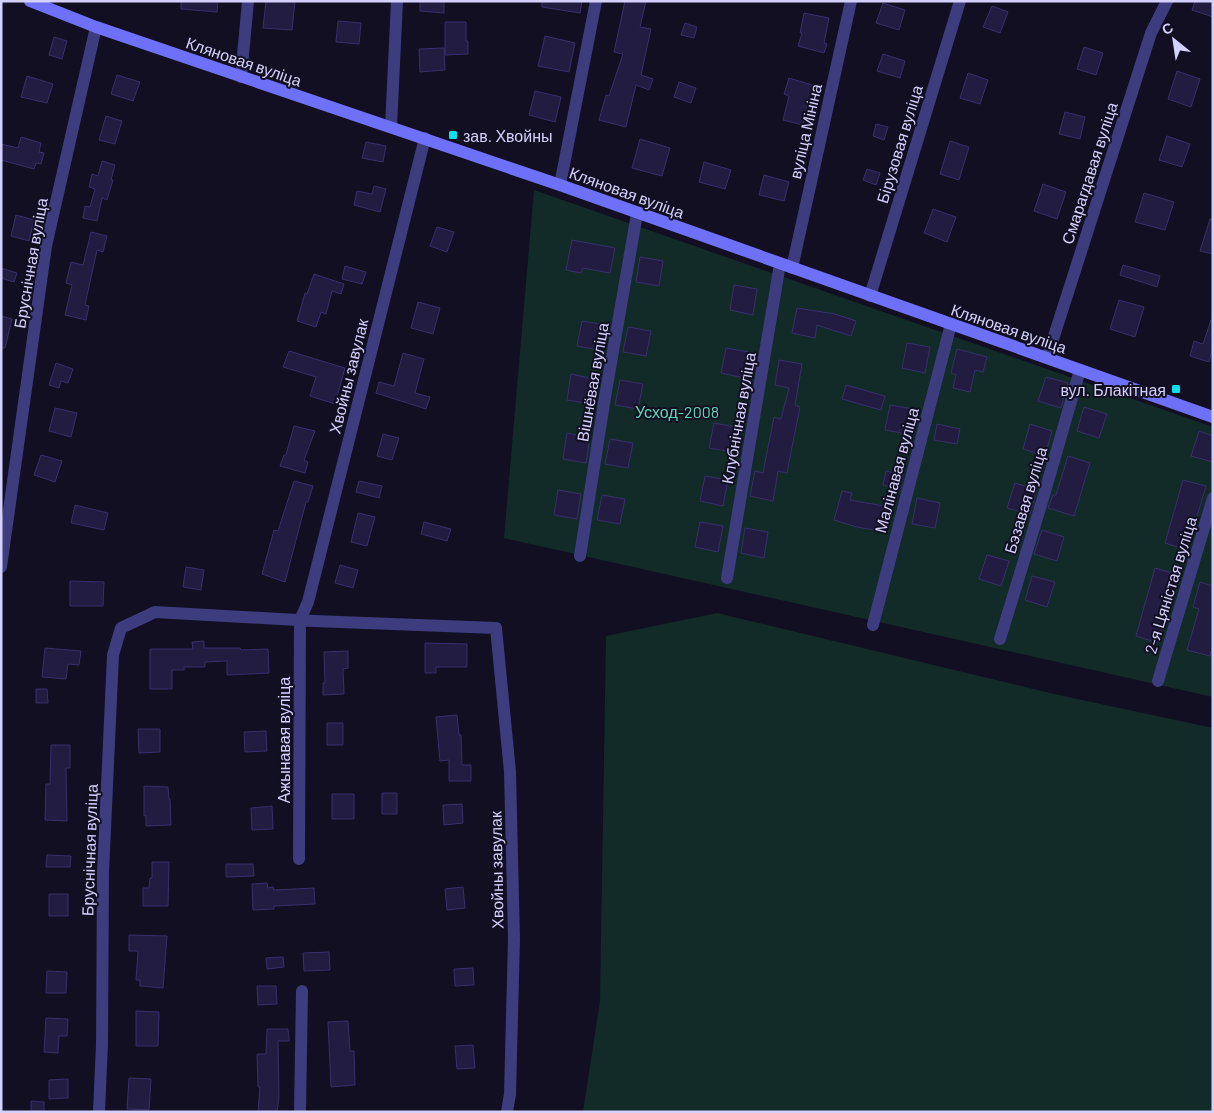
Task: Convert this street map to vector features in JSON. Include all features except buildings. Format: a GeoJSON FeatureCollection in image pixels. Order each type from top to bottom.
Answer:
{"type":"FeatureCollection","features":[{"type":"Feature","properties":{"kind":"street","name":"Кляновая вуліца"},"geometry":{"type":"LineString","coordinates":[[30,1],[96,27],[560,185],[637,214],[1213,416]]}},
{"type":"Feature","properties":{"kind":"street"},"geometry":{"type":"LineString","coordinates":[[241,77],[248,1]]}},
{"type":"Feature","properties":{"kind":"street"},"geometry":{"type":"LineString","coordinates":[[391,127],[397,1]]}},
{"type":"Feature","properties":{"kind":"street"},"geometry":{"type":"LineString","coordinates":[[560,185],[596,1]]}},
{"type":"Feature","properties":{"kind":"street","name":"вуліца Мініна"},"geometry":{"type":"LineString","coordinates":[[786,266],[851,1]]}},
{"type":"Feature","properties":{"kind":"street","name":"Бірузовая вуліца"},"geometry":{"type":"LineString","coordinates":[[870,296],[960,1]]}},
{"type":"Feature","properties":{"kind":"street","name":"Смарагдавая вуліца"},"geometry":{"type":"LineString","coordinates":[[1047,358],[1150,33],[1167,1]]}},
{"type":"Feature","properties":{"kind":"street","name":"Бруснічная вуліца"},"geometry":{"type":"LineString","coordinates":[[1,567],[46,246],[96,27]]}},
{"type":"Feature","properties":{"kind":"street","name":"Хвойны завулак"},"geometry":{"type":"LineString","coordinates":[[425,138],[308,602],[300,620],[496,628],[510,772],[514,939],[510,1094],[507,1112]]}},
{"type":"Feature","properties":{"kind":"street","name":"Вішнёвая вуліца"},"geometry":{"type":"LineString","coordinates":[[580,556],[637,214]]}},
{"type":"Feature","properties":{"kind":"street","name":"Клубнічная вуліца"},"geometry":{"type":"LineString","coordinates":[[727,578],[786,266]]}},
{"type":"Feature","properties":{"kind":"street","name":"Малінавая вуліца"},"geometry":{"type":"LineString","coordinates":[[873,625],[951,324]]}},
{"type":"Feature","properties":{"kind":"street","name":"Бэзавая вуліца"},"geometry":{"type":"LineString","coordinates":[[1000,638],[1044,496],[1080,370]]}},
{"type":"Feature","properties":{"kind":"street","name":"2-я Цяністая вуліца"},"geometry":{"type":"LineString","coordinates":[[1158,681],[1213,498]]}},
{"type":"Feature","properties":{"kind":"street","name":"Бруснічная вуліца"},"geometry":{"type":"LineString","coordinates":[[99,1112],[102,1044],[103,872],[113,655],[120,628],[155,612],[300,620]]}},
{"type":"Feature","properties":{"kind":"street","name":"Ажынавая вуліца"},"geometry":{"type":"LineString","coordinates":[[299,859],[300,620]]}},
{"type":"Feature","properties":{"kind":"street"},"geometry":{"type":"LineString","coordinates":[[300,1112],[302,991]]}},
{"type":"Feature","properties":{"kind":"green space","name":"Усход-2008"},"geometry":{"type":"Polygon","coordinates":[[[534,190],[1213,427],[1213,697],[504,538],[534,190]]]}},
{"type":"Feature","properties":{"kind":"green space"},"geometry":{"type":"Polygon","coordinates":[[[717,613],[1054,694],[1213,728],[1213,1112],[583,1112],[600,1001],[606,636],[717,613]]]}},
{"type":"Feature","properties":{"kind":"place","name":"зав. Хвойны"},"geometry":{"type":"Point","coordinates":[453,135]}},
{"type":"Feature","properties":{"kind":"place","name":"вул. Блакітная"},"geometry":{"type":"Point","coordinates":[1176,389]}}]}
